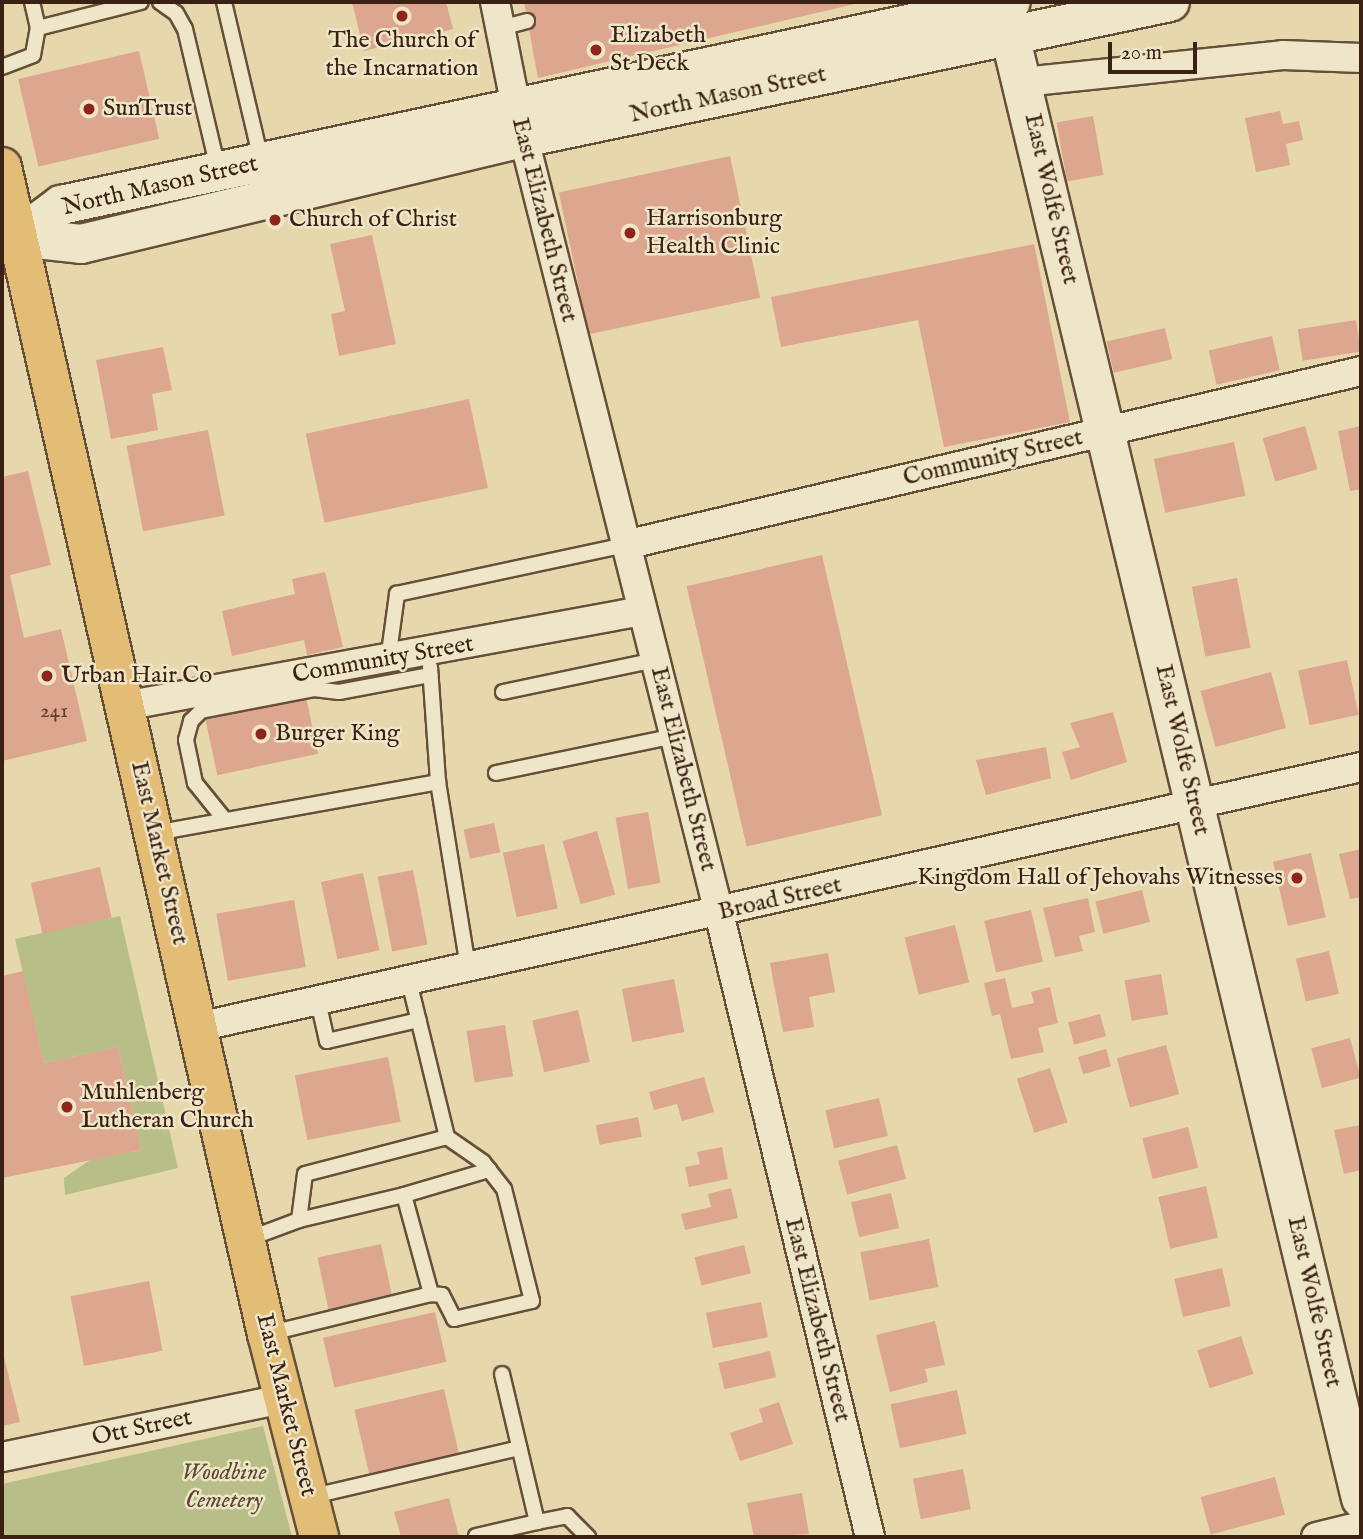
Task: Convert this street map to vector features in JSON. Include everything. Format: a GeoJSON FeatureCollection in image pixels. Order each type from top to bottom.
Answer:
{"type":"FeatureCollection","features":[{"type":"Feature","properties":{"kind":"main road","name":"North Mason Street"},"geometry":{"type":"LineString","coordinates":[[10,238],[81,244],[520,122],[1006,11],[1170,2]]}},
{"type":"Feature","properties":{"kind":"main road","name":"East Wolfe Street"},"geometry":{"type":"LineString","coordinates":[[1006,11],[1361,1499]]}},
{"type":"Feature","properties":{"kind":"main road","name":"North Mason Street"},"geometry":{"type":"LineString","coordinates":[[10,238],[61,205],[261,161],[520,122]]}},
{"type":"Feature","properties":{"kind":"main road","name":"East Market Street"},"geometry":{"type":"LineString","coordinates":[[2,167],[10,238],[155,832],[267,1334],[319,1537]]}},
{"type":"Feature","properties":{"kind":"street","name":"East Elizabeth Street"},"geometry":{"type":"LineString","coordinates":[[508,17],[520,122],[719,913],[870,1537]]}},
{"type":"Feature","properties":{"kind":"street"},"geometry":{"type":"LineString","coordinates":[[1023,82],[1283,55],[1361,58]]}},
{"type":"Feature","properties":{"kind":"street","name":"Community Street"},"geometry":{"type":"LineString","coordinates":[[625,545],[1361,371]]}},
{"type":"Feature","properties":{"kind":"street","name":"Community Street"},"geometry":{"type":"LineString","coordinates":[[124,706],[387,660],[429,663],[642,611]]}},
{"type":"Feature","properties":{"kind":"street","name":"Broad Street"},"geometry":{"type":"LineString","coordinates":[[198,1027],[719,913],[1361,767]]}},
{"type":"Feature","properties":{"kind":"street","name":"Ott Street"},"geometry":{"type":"LineString","coordinates":[[2,1457],[283,1399]]}},
{"type":"Feature","properties":{"kind":"street"},"geometry":{"type":"LineString","coordinates":[[1316,1537],[1361,1526]]}},
{"type":"Feature","properties":{"kind":"lane"},"geometry":{"type":"LineString","coordinates":[[2,67],[33,55],[38,28],[32,2]]}},
{"type":"Feature","properties":{"kind":"lane"},"geometry":{"type":"LineString","coordinates":[[38,28],[141,2]]}},
{"type":"Feature","properties":{"kind":"lane"},"geometry":{"type":"LineString","coordinates":[[160,2],[176,13],[185,29],[219,171]]}},
{"type":"Feature","properties":{"kind":"lane"},"geometry":{"type":"LineString","coordinates":[[225,2],[261,161]]}},
{"type":"Feature","properties":{"kind":"lane"},"geometry":{"type":"LineString","coordinates":[[387,660],[397,594],[625,545]]}},
{"type":"Feature","properties":{"kind":"lane"},"geometry":{"type":"LineString","coordinates":[[502,692],[655,660]]}},
{"type":"Feature","properties":{"kind":"lane"},"geometry":{"type":"LineString","coordinates":[[225,820],[195,783],[186,740],[191,721],[201,711],[314,689],[338,692],[429,663],[438,782],[468,968]]}},
{"type":"Feature","properties":{"kind":"lane"},"geometry":{"type":"LineString","coordinates":[[496,773],[674,736]]}},
{"type":"Feature","properties":{"kind":"lane"},"geometry":{"type":"LineString","coordinates":[[155,832],[438,782]]}},
{"type":"Feature","properties":{"kind":"lane"},"geometry":{"type":"LineString","coordinates":[[267,1334],[431,1294],[442,1295],[454,1319],[532,1301],[503,1189],[489,1170],[447,1137],[409,981]]}},
{"type":"Feature","properties":{"kind":"lane"},"geometry":{"type":"LineString","coordinates":[[317,1001],[327,1041],[419,1020]]}},
{"type":"Feature","properties":{"kind":"lane"},"geometry":{"type":"LineString","coordinates":[[299,1220],[305,1174],[447,1137]]}},
{"type":"Feature","properties":{"kind":"lane"},"geometry":{"type":"LineString","coordinates":[[246,1239],[299,1220],[404,1195],[489,1170]]}},
{"type":"Feature","properties":{"kind":"lane"},"geometry":{"type":"LineString","coordinates":[[404,1195],[431,1294]]}},
{"type":"Feature","properties":{"kind":"lane"},"geometry":{"type":"LineString","coordinates":[[502,1374],[537,1522]]}},
{"type":"Feature","properties":{"kind":"lane"},"geometry":{"type":"LineString","coordinates":[[309,1497],[519,1448]]}},
{"type":"Feature","properties":{"kind":"lane"},"geometry":{"type":"LineString","coordinates":[[476,1536],[567,1516],[588,1537]]}},
{"type":"Feature","properties":{"kind":"green space"},"geometry":{"type":"Polygon","coordinates":[[[120,916],[178,1168],[65,1195],[64,1178],[90,1160],[141,1150],[118,1047],[44,1063],[15,939],[120,916]]]}},
{"type":"Feature","properties":{"kind":"green space","name":"Woodbine Cemetery"},"geometry":{"type":"Polygon","coordinates":[[[263,1426],[292,1537],[2,1537],[2,1484],[263,1426]]]}},
{"type":"Feature","properties":{"kind":"building","name":"The Church of the Incarnation"},"geometry":{"type":"Polygon","coordinates":[[[352,2],[446,2],[453,29],[364,51],[352,2]]]}},
{"type":"Feature","properties":{"kind":"building","name":"Elizabeth St Deck"},"geometry":{"type":"Polygon","coordinates":[[[524,2],[859,2],[859,3],[538,78],[524,2]]]}},
{"type":"Feature","properties":{"kind":"building","name":"SunTrust"},"geometry":{"type":"Polygon","coordinates":[[[139,51],[159,139],[38,167],[18,79],[139,51]]]}},
{"type":"Feature","properties":{"kind":"building"},"geometry":{"type":"Polygon","coordinates":[[[1280,111],[1283,124],[1299,121],[1303,140],[1286,144],[1290,165],[1256,172],[1245,118],[1280,111]]]}},
{"type":"Feature","properties":{"kind":"building"},"geometry":{"type":"Polygon","coordinates":[[[1093,116],[1103,175],[1067,182],[1057,122],[1093,116]]]}},
{"type":"Feature","properties":{"kind":"building"},"geometry":{"type":"Polygon","coordinates":[[[730,156],[760,298],[589,334],[559,192],[730,156]]]}},
{"type":"Feature","properties":{"kind":"building"},"geometry":{"type":"Polygon","coordinates":[[[372,235],[396,344],[339,356],[331,314],[345,311],[330,244],[372,235]]]}},
{"type":"Feature","properties":{"kind":"building"},"geometry":{"type":"Polygon","coordinates":[[[1034,244],[1070,422],[944,447],[918,320],[781,347],[771,297],[1034,244]]]}},
{"type":"Feature","properties":{"kind":"building"},"geometry":{"type":"Polygon","coordinates":[[[1356,320],[1361,352],[1303,361],[1298,329],[1356,320]]]}},
{"type":"Feature","properties":{"kind":"building"},"geometry":{"type":"Polygon","coordinates":[[[1165,328],[1172,359],[1114,373],[1107,341],[1165,328]]]}},
{"type":"Feature","properties":{"kind":"building"},"geometry":{"type":"Polygon","coordinates":[[[1272,336],[1280,370],[1217,385],[1209,351],[1272,336]]]}},
{"type":"Feature","properties":{"kind":"building"},"geometry":{"type":"Polygon","coordinates":[[[163,347],[172,390],[152,394],[158,430],[111,439],[96,360],[163,347]]]}},
{"type":"Feature","properties":{"kind":"building"},"geometry":{"type":"Polygon","coordinates":[[[469,399],[488,488],[325,523],[306,434],[469,399]]]}},
{"type":"Feature","properties":{"kind":"building"},"geometry":{"type":"Polygon","coordinates":[[[1305,426],[1317,469],[1275,481],[1263,438],[1305,426]]]}},
{"type":"Feature","properties":{"kind":"building"},"geometry":{"type":"Polygon","coordinates":[[[1361,426],[1361,489],[1350,491],[1338,431],[1361,426]]]}},
{"type":"Feature","properties":{"kind":"building"},"geometry":{"type":"Polygon","coordinates":[[[208,430],[225,515],[143,531],[127,446],[208,430]]]}},
{"type":"Feature","properties":{"kind":"building"},"geometry":{"type":"Polygon","coordinates":[[[1234,442],[1245,496],[1165,513],[1154,459],[1234,442]]]}},
{"type":"Feature","properties":{"kind":"building"},"geometry":{"type":"Polygon","coordinates":[[[28,471],[51,565],[10,575],[24,638],[61,629],[87,741],[2,761],[2,477],[28,471]]]}},
{"type":"Feature","properties":{"kind":"building"},"geometry":{"type":"Polygon","coordinates":[[[822,555],[882,815],[747,846],[687,586],[822,555]]]}},
{"type":"Feature","properties":{"kind":"building"},"geometry":{"type":"Polygon","coordinates":[[[325,572],[343,647],[307,655],[304,640],[232,656],[222,611],[295,594],[292,579],[325,572]]]}},
{"type":"Feature","properties":{"kind":"building"},"geometry":{"type":"Polygon","coordinates":[[[1237,578],[1251,648],[1205,656],[1192,587],[1237,578]]]}},
{"type":"Feature","properties":{"kind":"building"},"geometry":{"type":"Polygon","coordinates":[[[1347,660],[1359,715],[1310,725],[1298,670],[1347,660]]]}},
{"type":"Feature","properties":{"kind":"building"},"geometry":{"type":"Polygon","coordinates":[[[1271,672],[1286,728],[1215,747],[1200,691],[1271,672]]]}},
{"type":"Feature","properties":{"kind":"building"},"geometry":{"type":"Polygon","coordinates":[[[306,697],[318,754],[217,775],[205,718],[306,697]]]}},
{"type":"Feature","properties":{"kind":"building"},"geometry":{"type":"Polygon","coordinates":[[[1113,712],[1127,762],[1071,780],[1062,752],[1080,747],[1070,723],[1113,712]]]}},
{"type":"Feature","properties":{"kind":"building"},"geometry":{"type":"Polygon","coordinates":[[[1046,747],[1051,778],[986,795],[976,760],[1046,747]]]}},
{"type":"Feature","properties":{"kind":"building"},"geometry":{"type":"Polygon","coordinates":[[[648,812],[661,883],[628,889],[616,818],[648,812]]]}},
{"type":"Feature","properties":{"kind":"building"},"geometry":{"type":"Polygon","coordinates":[[[494,823],[500,852],[470,859],[464,829],[494,823]]]}},
{"type":"Feature","properties":{"kind":"building"},"geometry":{"type":"Polygon","coordinates":[[[597,831],[615,894],[581,904],[562,841],[597,831]]]}},
{"type":"Feature","properties":{"kind":"building"},"geometry":{"type":"Polygon","coordinates":[[[544,844],[558,909],[517,917],[503,853],[544,844]]]}},
{"type":"Feature","properties":{"kind":"building"},"geometry":{"type":"Polygon","coordinates":[[[1361,849],[1361,897],[1350,899],[1339,854],[1361,849]]]}},
{"type":"Feature","properties":{"kind":"building"},"geometry":{"type":"Polygon","coordinates":[[[1311,853],[1326,917],[1288,926],[1273,862],[1311,853]]]}},
{"type":"Feature","properties":{"kind":"building"},"geometry":{"type":"Polygon","coordinates":[[[100,867],[112,918],[43,934],[31,883],[100,867]]]}},
{"type":"Feature","properties":{"kind":"building"},"geometry":{"type":"Polygon","coordinates":[[[413,870],[428,945],[392,951],[378,877],[413,870]]]}},
{"type":"Feature","properties":{"kind":"building"},"geometry":{"type":"Polygon","coordinates":[[[363,873],[379,950],[337,959],[321,882],[363,873]]]}},
{"type":"Feature","properties":{"kind":"building"},"geometry":{"type":"Polygon","coordinates":[[[1142,890],[1150,922],[1103,934],[1095,902],[1142,890]]]}},
{"type":"Feature","properties":{"kind":"building"},"geometry":{"type":"Polygon","coordinates":[[[1088,898],[1095,932],[1079,936],[1083,951],[1055,957],[1043,908],[1088,898]]]}},
{"type":"Feature","properties":{"kind":"building"},"geometry":{"type":"Polygon","coordinates":[[[294,900],[306,967],[228,981],[216,914],[294,900]]]}},
{"type":"Feature","properties":{"kind":"building"},"geometry":{"type":"Polygon","coordinates":[[[1031,910],[1043,962],[996,972],[984,921],[1031,910]]]}},
{"type":"Feature","properties":{"kind":"building"},"geometry":{"type":"Polygon","coordinates":[[[955,925],[969,982],[919,995],[905,938],[955,925]]]}},
{"type":"Feature","properties":{"kind":"building"},"geometry":{"type":"Polygon","coordinates":[[[1329,951],[1339,994],[1306,1002],[1296,959],[1329,951]]]}},
{"type":"Feature","properties":{"kind":"building"},"geometry":{"type":"Polygon","coordinates":[[[828,953],[835,992],[809,997],[814,1027],[783,1032],[770,963],[828,953]]]}},
{"type":"Feature","properties":{"kind":"building","name":"Muhlenberg Lutheran Church"},"geometry":{"type":"Polygon","coordinates":[[[23,971],[44,1063],[118,1047],[141,1150],[2,1178],[2,976],[23,971]]]}},
{"type":"Feature","properties":{"kind":"building"},"geometry":{"type":"Polygon","coordinates":[[[1161,974],[1168,1014],[1132,1021],[1125,980],[1161,974]]]}},
{"type":"Feature","properties":{"kind":"building"},"geometry":{"type":"Polygon","coordinates":[[[1005,978],[1012,1008],[1034,1003],[1031,992],[1050,987],[1058,1023],[1038,1028],[1044,1052],[1011,1059],[1000,1014],[992,1016],[984,983],[1005,978]]]}},
{"type":"Feature","properties":{"kind":"building"},"geometry":{"type":"Polygon","coordinates":[[[674,979],[684,1032],[632,1042],[622,989],[674,979]]]}},
{"type":"Feature","properties":{"kind":"building"},"geometry":{"type":"Polygon","coordinates":[[[578,1010],[590,1062],[544,1072],[532,1021],[578,1010]]]}},
{"type":"Feature","properties":{"kind":"building"},"geometry":{"type":"Polygon","coordinates":[[[1100,1014],[1106,1036],[1074,1045],[1068,1023],[1100,1014]]]}},
{"type":"Feature","properties":{"kind":"building"},"geometry":{"type":"Polygon","coordinates":[[[505,1025],[513,1076],[475,1082],[466,1031],[505,1025]]]}},
{"type":"Feature","properties":{"kind":"building"},"geometry":{"type":"Polygon","coordinates":[[[1350,1038],[1361,1078],[1322,1088],[1311,1048],[1350,1038]]]}},
{"type":"Feature","properties":{"kind":"building"},"geometry":{"type":"Polygon","coordinates":[[[1166,1045],[1179,1094],[1130,1107],[1117,1058],[1166,1045]]]}},
{"type":"Feature","properties":{"kind":"building"},"geometry":{"type":"Polygon","coordinates":[[[1106,1049],[1111,1066],[1083,1074],[1078,1057],[1106,1049]]]}},
{"type":"Feature","properties":{"kind":"building"},"geometry":{"type":"Polygon","coordinates":[[[388,1057],[401,1122],[307,1140],[295,1075],[388,1057]]]}},
{"type":"Feature","properties":{"kind":"building"},"geometry":{"type":"Polygon","coordinates":[[[1050,1068],[1068,1122],[1034,1133],[1017,1079],[1050,1068]]]}},
{"type":"Feature","properties":{"kind":"building"},"geometry":{"type":"Polygon","coordinates":[[[704,1077],[714,1112],[682,1121],[677,1104],[654,1110],[649,1092],[704,1077]]]}},
{"type":"Feature","properties":{"kind":"building"},"geometry":{"type":"Polygon","coordinates":[[[879,1098],[888,1136],[834,1148],[825,1110],[879,1098]]]}},
{"type":"Feature","properties":{"kind":"building"},"geometry":{"type":"Polygon","coordinates":[[[638,1117],[642,1137],[600,1145],[596,1125],[638,1117]]]}},
{"type":"Feature","properties":{"kind":"building"},"geometry":{"type":"Polygon","coordinates":[[[1361,1125],[1361,1170],[1344,1174],[1334,1130],[1361,1125]]]}},
{"type":"Feature","properties":{"kind":"building"},"geometry":{"type":"Polygon","coordinates":[[[1188,1127],[1198,1168],[1153,1179],[1142,1138],[1188,1127]]]}},
{"type":"Feature","properties":{"kind":"building"},"geometry":{"type":"Polygon","coordinates":[[[897,1145],[906,1179],[847,1195],[838,1161],[897,1145]]]}},
{"type":"Feature","properties":{"kind":"building"},"geometry":{"type":"Polygon","coordinates":[[[722,1147],[728,1179],[689,1187],[685,1167],[700,1164],[697,1152],[722,1147]]]}},
{"type":"Feature","properties":{"kind":"building"},"geometry":{"type":"Polygon","coordinates":[[[1206,1186],[1218,1238],[1170,1249],[1158,1197],[1206,1186]]]}},
{"type":"Feature","properties":{"kind":"building"},"geometry":{"type":"Polygon","coordinates":[[[731,1188],[738,1218],[685,1230],[681,1214],[711,1207],[708,1194],[731,1188]]]}},
{"type":"Feature","properties":{"kind":"building"},"geometry":{"type":"Polygon","coordinates":[[[891,1193],[899,1228],[859,1237],[851,1202],[891,1193]]]}},
{"type":"Feature","properties":{"kind":"building"},"geometry":{"type":"Polygon","coordinates":[[[929,1239],[938,1287],[870,1300],[860,1252],[929,1239]]]}},
{"type":"Feature","properties":{"kind":"building"},"geometry":{"type":"Polygon","coordinates":[[[381,1244],[392,1296],[328,1309],[317,1258],[381,1244]]]}},
{"type":"Feature","properties":{"kind":"building"},"geometry":{"type":"Polygon","coordinates":[[[744,1245],[751,1273],[702,1285],[695,1257],[744,1245]]]}},
{"type":"Feature","properties":{"kind":"building"},"geometry":{"type":"Polygon","coordinates":[[[1222,1268],[1231,1306],[1183,1317],[1174,1279],[1222,1268]]]}},
{"type":"Feature","properties":{"kind":"building"},"geometry":{"type":"Polygon","coordinates":[[[149,1281],[163,1351],[84,1366],[70,1296],[149,1281]]]}},
{"type":"Feature","properties":{"kind":"building"},"geometry":{"type":"Polygon","coordinates":[[[761,1302],[768,1337],[713,1348],[706,1313],[761,1302]]]}},
{"type":"Feature","properties":{"kind":"building"},"geometry":{"type":"Polygon","coordinates":[[[435,1312],[446,1362],[334,1388],[323,1338],[435,1312]]]}},
{"type":"Feature","properties":{"kind":"building"},"geometry":{"type":"Polygon","coordinates":[[[935,1321],[945,1365],[925,1369],[928,1382],[890,1392],[876,1335],[935,1321]]]}},
{"type":"Feature","properties":{"kind":"building"},"geometry":{"type":"Polygon","coordinates":[[[1241,1336],[1253,1374],[1210,1388],[1197,1350],[1241,1336]]]}},
{"type":"Feature","properties":{"kind":"building"},"geometry":{"type":"Polygon","coordinates":[[[770,1351],[776,1377],[724,1389],[718,1363],[770,1351]]]}},
{"type":"Feature","properties":{"kind":"building"},"geometry":{"type":"Polygon","coordinates":[[[2,1354],[20,1422],[2,1426],[2,1354]]]}},
{"type":"Feature","properties":{"kind":"building"},"geometry":{"type":"Polygon","coordinates":[[[444,1389],[459,1455],[370,1476],[354,1410],[444,1389]]]}},
{"type":"Feature","properties":{"kind":"building"},"geometry":{"type":"Polygon","coordinates":[[[957,1390],[966,1434],[900,1448],[890,1404],[957,1390]]]}},
{"type":"Feature","properties":{"kind":"building"},"geometry":{"type":"Polygon","coordinates":[[[779,1402],[793,1444],[740,1461],[730,1433],[763,1422],[759,1409],[779,1402]]]}},
{"type":"Feature","properties":{"kind":"building"},"geometry":{"type":"Polygon","coordinates":[[[963,1469],[971,1509],[921,1519],[913,1479],[963,1469]]]}},
{"type":"Feature","properties":{"kind":"building"},"geometry":{"type":"Polygon","coordinates":[[[1275,1477],[1285,1515],[1211,1535],[1201,1497],[1275,1477]]]}},
{"type":"Feature","properties":{"kind":"building"},"geometry":{"type":"Polygon","coordinates":[[[802,1493],[809,1534],[754,1537],[747,1503],[802,1493]]]}},
{"type":"Feature","properties":{"kind":"building"},"geometry":{"type":"Polygon","coordinates":[[[449,1498],[459,1537],[401,1537],[394,1512],[449,1498]]]}},
{"type":"Feature","properties":{"kind":"place","name":"The Church of the Incarnation"},"geometry":{"type":"Point","coordinates":[402,16]}},
{"type":"Feature","properties":{"kind":"place","name":"Elizabeth St Deck"},"geometry":{"type":"Point","coordinates":[596,50]}},
{"type":"Feature","properties":{"kind":"place","name":"SunTrust"},"geometry":{"type":"Point","coordinates":[89,109]}},
{"type":"Feature","properties":{"kind":"place","name":"Church of Christ"},"geometry":{"type":"Point","coordinates":[275,220]}},
{"type":"Feature","properties":{"kind":"place","name":"Harrisonburg Health Clinic"},"geometry":{"type":"Point","coordinates":[630,233]}},
{"type":"Feature","properties":{"kind":"place","name":"Urban Hair Co"},"geometry":{"type":"Point","coordinates":[47,676]}},
{"type":"Feature","properties":{"kind":"place","name":"Burger King"},"geometry":{"type":"Point","coordinates":[261,734]}},
{"type":"Feature","properties":{"kind":"place","name":"Kingdom Hall of Jehovahs Witnesses"},"geometry":{"type":"Point","coordinates":[1297,878]}},
{"type":"Feature","properties":{"kind":"place","name":"Muhlenberg Lutheran Church"},"geometry":{"type":"Point","coordinates":[67,1107]}}]}
